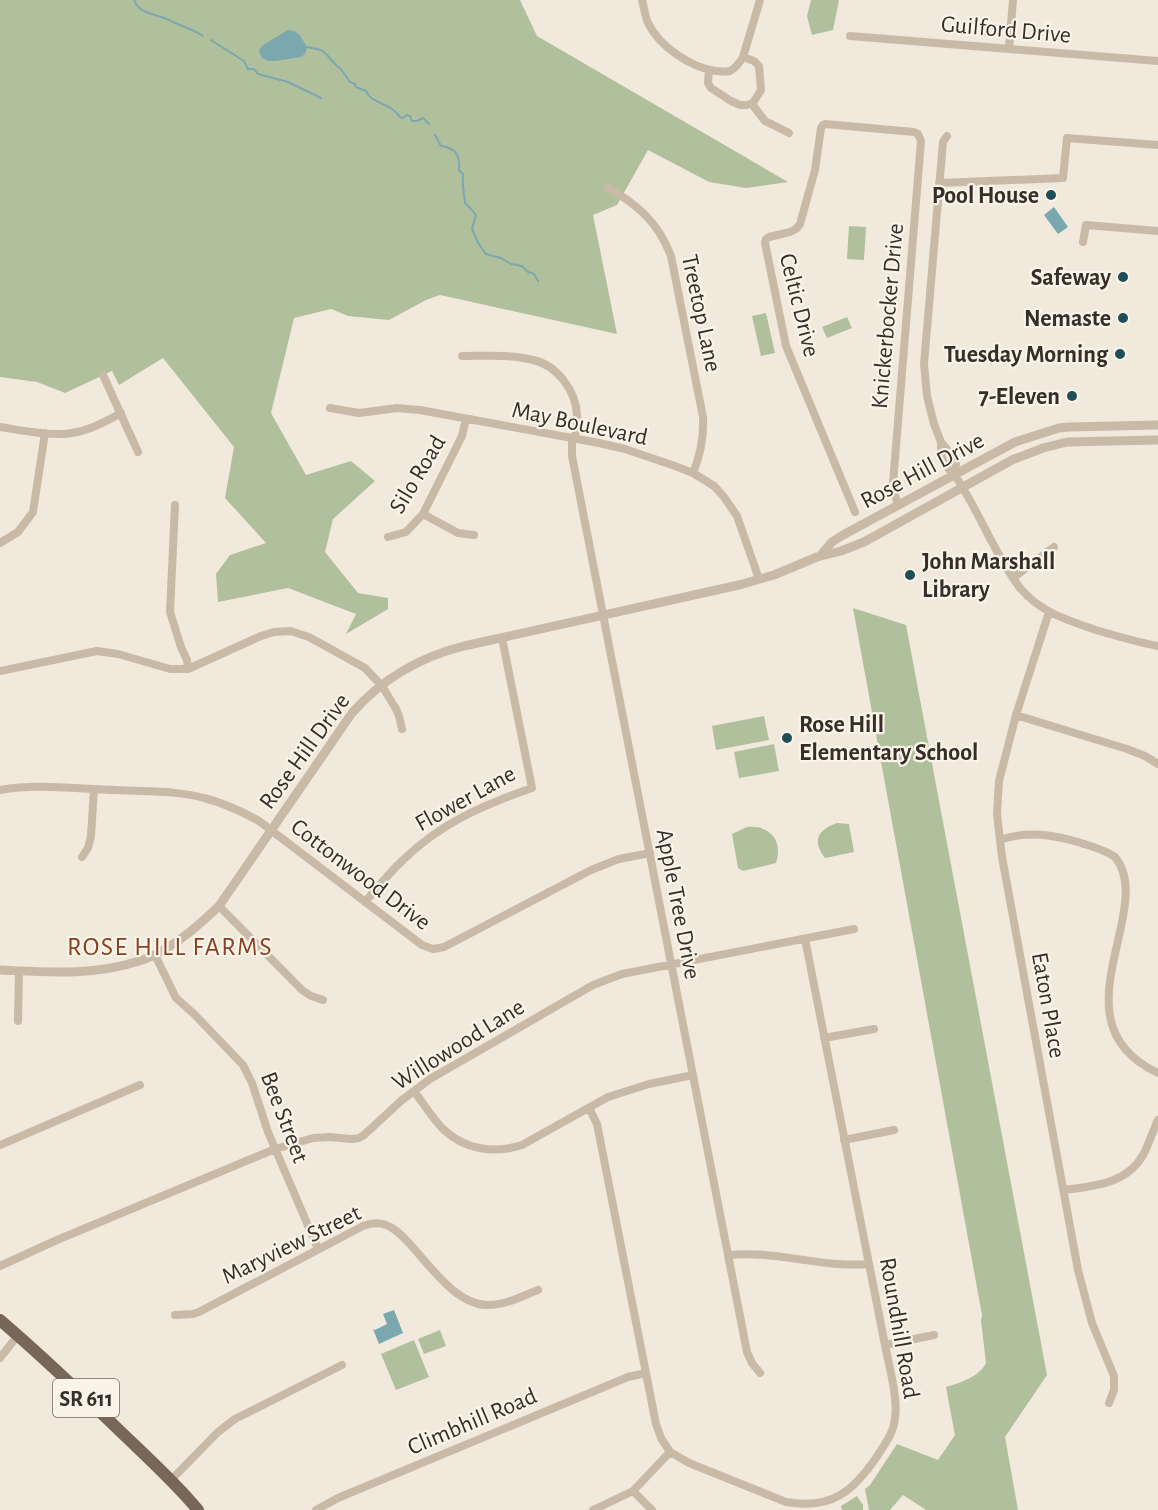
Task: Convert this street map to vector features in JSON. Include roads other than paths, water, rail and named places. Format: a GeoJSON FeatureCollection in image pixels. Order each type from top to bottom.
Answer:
{"type":"FeatureCollection","features":[{"type":"Feature","properties":{"kind":"main road","name":"SR 611"},"geometry":{"type":"LineString","coordinates":[[0,1320],[60,1373],[171,1480],[198,1510]]}},
{"type":"Feature","properties":{"kind":"street"},"geometry":{"type":"LineString","coordinates":[[642,0],[648,23],[670,49],[696,65],[709,70],[722,71],[730,71],[743,57],[760,0]]}},
{"type":"Feature","properties":{"kind":"street"},"geometry":{"type":"LineString","coordinates":[[1009,49],[1013,0]]}},
{"type":"Feature","properties":{"kind":"street","name":"Guilford Drive"},"geometry":{"type":"LineString","coordinates":[[850,36],[1158,61]]}},
{"type":"Feature","properties":{"kind":"street"},"geometry":{"type":"LineString","coordinates":[[709,70],[708,83],[711,88],[740,105],[752,104],[761,90],[759,66],[743,57]]}},
{"type":"Feature","properties":{"kind":"street"},"geometry":{"type":"LineString","coordinates":[[752,104],[765,121],[789,133]]}},
{"type":"Feature","properties":{"kind":"street","name":"Knickerbocker Drive"},"geometry":{"type":"LineString","coordinates":[[825,124],[914,132],[918,134],[921,141],[892,483],[898,505]]}},
{"type":"Feature","properties":{"kind":"street","name":"Celtic Drive"},"geometry":{"type":"LineString","coordinates":[[825,124],[821,128],[815,170],[800,224],[796,229],[769,237],[765,243],[786,346],[855,512]]}},
{"type":"Feature","properties":{"kind":"street"},"geometry":{"type":"LineString","coordinates":[[947,136],[943,142],[924,364],[927,396],[941,442],[956,464],[959,481],[1013,578],[1029,597],[1049,612],[1072,622],[1121,638],[1158,646]]}},
{"type":"Feature","properties":{"kind":"street"},"geometry":{"type":"LineString","coordinates":[[939,183],[1064,178],[1067,138],[1158,145]]}},
{"type":"Feature","properties":{"kind":"street","name":"Treetop Lane"},"geometry":{"type":"LineString","coordinates":[[607,187],[628,199],[647,215],[664,238],[671,256],[703,417],[702,448],[693,473]]}},
{"type":"Feature","properties":{"kind":"street"},"geometry":{"type":"LineString","coordinates":[[1083,242],[1086,225],[1158,231]]}},
{"type":"Feature","properties":{"kind":"street","name":"Apple Tree Drive"},"geometry":{"type":"LineString","coordinates":[[462,356],[516,357],[536,360],[552,369],[563,379],[572,395],[577,415],[572,456],[747,1352],[760,1373]]}},
{"type":"Feature","properties":{"kind":"street"},"geometry":{"type":"LineString","coordinates":[[103,375],[138,452]]}},
{"type":"Feature","properties":{"kind":"street","name":"May Boulevard"},"geometry":{"type":"LineString","coordinates":[[330,408],[359,413],[407,408],[625,449],[693,473],[714,486],[732,508],[741,526],[759,579]]}},
{"type":"Feature","properties":{"kind":"street"},"geometry":{"type":"LineString","coordinates":[[0,427],[59,434],[77,432],[121,413]]}},
{"type":"Feature","properties":{"kind":"street","name":"Silo Road"},"geometry":{"type":"LineString","coordinates":[[388,537],[406,532],[423,514],[462,436],[466,419]]}},
{"type":"Feature","properties":{"kind":"street","name":"Rose Hill Drive"},"geometry":{"type":"LineString","coordinates":[[0,970],[98,971],[155,955],[193,930],[219,906],[343,724],[361,702],[403,670],[435,655],[464,646],[759,579],[819,556],[841,551],[864,542],[1015,442],[1059,428],[1158,425]]}},
{"type":"Feature","properties":{"kind":"street"},"geometry":{"type":"LineString","coordinates":[[0,543],[18,532],[33,512],[45,433]]}},
{"type":"Feature","properties":{"kind":"street","name":"Rose Hill Drive"},"geometry":{"type":"LineString","coordinates":[[819,556],[832,542],[898,505],[1049,446],[1067,442],[1158,440]]}},
{"type":"Feature","properties":{"kind":"street"},"geometry":{"type":"LineString","coordinates":[[175,505],[170,612],[188,669]]}},
{"type":"Feature","properties":{"kind":"street"},"geometry":{"type":"LineString","coordinates":[[423,514],[458,533],[474,535]]}},
{"type":"Feature","properties":{"kind":"street"},"geometry":{"type":"LineString","coordinates":[[1013,578],[1054,547]]}},
{"type":"Feature","properties":{"kind":"street","name":"Eaton Place"},"geometry":{"type":"LineString","coordinates":[[1049,612],[1016,714],[999,781],[998,814],[1002,857],[1078,1270],[1097,1337],[1114,1376],[1114,1390],[1108,1403]]}},
{"type":"Feature","properties":{"kind":"street"},"geometry":{"type":"LineString","coordinates":[[0,671],[97,651],[118,654],[170,669],[188,669],[261,636],[290,631],[309,637],[366,668],[396,709],[402,729]]}},
{"type":"Feature","properties":{"kind":"street","name":"Flower Lane"},"geometry":{"type":"LineString","coordinates":[[366,902],[404,859],[441,830],[491,802],[532,788],[502,638]]}},
{"type":"Feature","properties":{"kind":"street"},"geometry":{"type":"LineString","coordinates":[[1016,714],[1127,749],[1158,764]]}},
{"type":"Feature","properties":{"kind":"street"},"geometry":{"type":"LineString","coordinates":[[82,857],[88,848],[91,836],[94,789]]}},
{"type":"Feature","properties":{"kind":"street","name":"Cottonwood Drive"},"geometry":{"type":"LineString","coordinates":[[0,790],[94,789],[173,793],[202,797],[221,803],[259,821],[434,953],[591,870],[619,859],[650,853]]}},
{"type":"Feature","properties":{"kind":"street"},"geometry":{"type":"LineString","coordinates":[[1000,840],[1023,835],[1046,835],[1098,848],[1121,862],[1133,883]]}},
{"type":"Feature","properties":{"kind":"street"},"geometry":{"type":"LineString","coordinates":[[219,906],[302,990],[323,1000]]}},
{"type":"Feature","properties":{"kind":"street","name":"Willowood Lane"},"geometry":{"type":"LineString","coordinates":[[0,1266],[275,1149],[313,1138],[359,1138],[430,1078],[593,985],[622,974],[854,929]]}},
{"type":"Feature","properties":{"kind":"street","name":"Roundhill Road"},"geometry":{"type":"LineString","coordinates":[[670,1452],[688,1463],[786,1502],[801,1505],[813,1504],[827,1502],[852,1488],[868,1470],[889,1438],[894,1426],[896,1404],[805,939]]}},
{"type":"Feature","properties":{"kind":"street","name":"Bee Street"},"geometry":{"type":"LineString","coordinates":[[155,955],[176,998],[202,1022],[249,1074],[275,1149],[318,1249]]}},
{"type":"Feature","properties":{"kind":"street"},"geometry":{"type":"LineString","coordinates":[[1122,963],[1113,1004],[1118,1034],[1135,1058],[1158,1073]]}},
{"type":"Feature","properties":{"kind":"street"},"geometry":{"type":"LineString","coordinates":[[18,1021],[19,971]]}},
{"type":"Feature","properties":{"kind":"street"},"geometry":{"type":"LineString","coordinates":[[824,1038],[874,1029]]}},
{"type":"Feature","properties":{"kind":"street"},"geometry":{"type":"LineString","coordinates":[[414,1090],[448,1133],[465,1144],[486,1150],[522,1145],[608,1098],[630,1089],[693,1075]]}},
{"type":"Feature","properties":{"kind":"street"},"geometry":{"type":"LineString","coordinates":[[0,1145],[140,1085]]}},
{"type":"Feature","properties":{"kind":"street"},"geometry":{"type":"LineString","coordinates":[[589,1108],[597,1124],[658,1431],[670,1452],[633,1491],[593,1510]]}},
{"type":"Feature","properties":{"kind":"street"},"geometry":{"type":"LineString","coordinates":[[1064,1190],[1112,1181],[1130,1171],[1143,1154],[1158,1120]]}},
{"type":"Feature","properties":{"kind":"street"},"geometry":{"type":"LineString","coordinates":[[844,1140],[894,1130]]}},
{"type":"Feature","properties":{"kind":"street","name":"Maryview Street"},"geometry":{"type":"LineString","coordinates":[[175,1315],[199,1312],[363,1226],[378,1223],[391,1227],[397,1232],[453,1290],[467,1301],[489,1305],[538,1290]]}},
{"type":"Feature","properties":{"kind":"street"},"geometry":{"type":"LineString","coordinates":[[729,1255],[747,1253],[848,1265],[868,1264]]}},
{"type":"Feature","properties":{"kind":"street"},"geometry":{"type":"LineString","coordinates":[[0,1358],[18,1335]]}},
{"type":"Feature","properties":{"kind":"street"},"geometry":{"type":"LineString","coordinates":[[885,1344],[934,1335]]}},
{"type":"Feature","properties":{"kind":"street"},"geometry":{"type":"LineString","coordinates":[[171,1480],[218,1432],[235,1419],[342,1365]]}},
{"type":"Feature","properties":{"kind":"street","name":"Climbhill Road"},"geometry":{"type":"LineString","coordinates":[[316,1510],[338,1498],[628,1377],[646,1373]]}},
{"type":"Feature","properties":{"kind":"street"},"geometry":{"type":"LineString","coordinates":[[633,1491],[652,1510]]}},
{"type":"Feature","properties":{"kind":"water"},"geometry":{"type":"Polygon","coordinates":[[[288,30],[298,33],[302,38],[307,47],[305,54],[301,57],[275,61],[262,58],[259,50],[263,45],[288,30]]]}},
{"type":"Feature","properties":{"kind":"water"},"geometry":{"type":"Polygon","coordinates":[[[1054,207],[1068,227],[1058,234],[1044,215],[1054,207]]]}},
{"type":"Feature","properties":{"kind":"water"},"geometry":{"type":"Polygon","coordinates":[[[394,1310],[403,1333],[379,1344],[373,1329],[387,1324],[383,1314],[394,1310]]]}},
{"type":"Feature","properties":{"kind":"waterway"},"geometry":{"type":"LineString","coordinates":[[134,0],[143,11],[168,19],[203,36]]}},
{"type":"Feature","properties":{"kind":"waterway"},"geometry":{"type":"LineString","coordinates":[[211,40],[244,61],[248,69],[254,69],[258,74],[288,82],[321,98]]}},
{"type":"Feature","properties":{"kind":"waterway"},"geometry":{"type":"LineString","coordinates":[[307,47],[321,50],[341,69],[350,82],[391,108],[400,117],[407,115],[412,121],[423,118],[429,124]]}},
{"type":"Feature","properties":{"kind":"waterway"},"geometry":{"type":"LineString","coordinates":[[435,135],[441,146],[450,148],[458,156],[459,170],[463,174],[465,203],[476,215],[472,229],[478,243],[486,254],[522,266],[534,274],[538,281]]}},
{"type":"Feature","properties":{"kind":"place","name":"Pool House"},"geometry":{"type":"Point","coordinates":[1051,195]}},
{"type":"Feature","properties":{"kind":"place","name":"Safeway"},"geometry":{"type":"Point","coordinates":[1123,277]}},
{"type":"Feature","properties":{"kind":"place","name":"Nemaste"},"geometry":{"type":"Point","coordinates":[1123,318]}},
{"type":"Feature","properties":{"kind":"place","name":"Tuesday Morning"},"geometry":{"type":"Point","coordinates":[1120,354]}},
{"type":"Feature","properties":{"kind":"place","name":"7-Eleven"},"geometry":{"type":"Point","coordinates":[1072,396]}},
{"type":"Feature","properties":{"kind":"place","name":"John Marshall Library"},"geometry":{"type":"Point","coordinates":[910,575]}},
{"type":"Feature","properties":{"kind":"place","name":"Rose Hill Elementary School"},"geometry":{"type":"Point","coordinates":[787,738]}},
{"type":"Feature","properties":{"kind":"district","name":"ROSE HILL FARMS"},"geometry":{"type":"Point","coordinates":[170,946]}}]}
